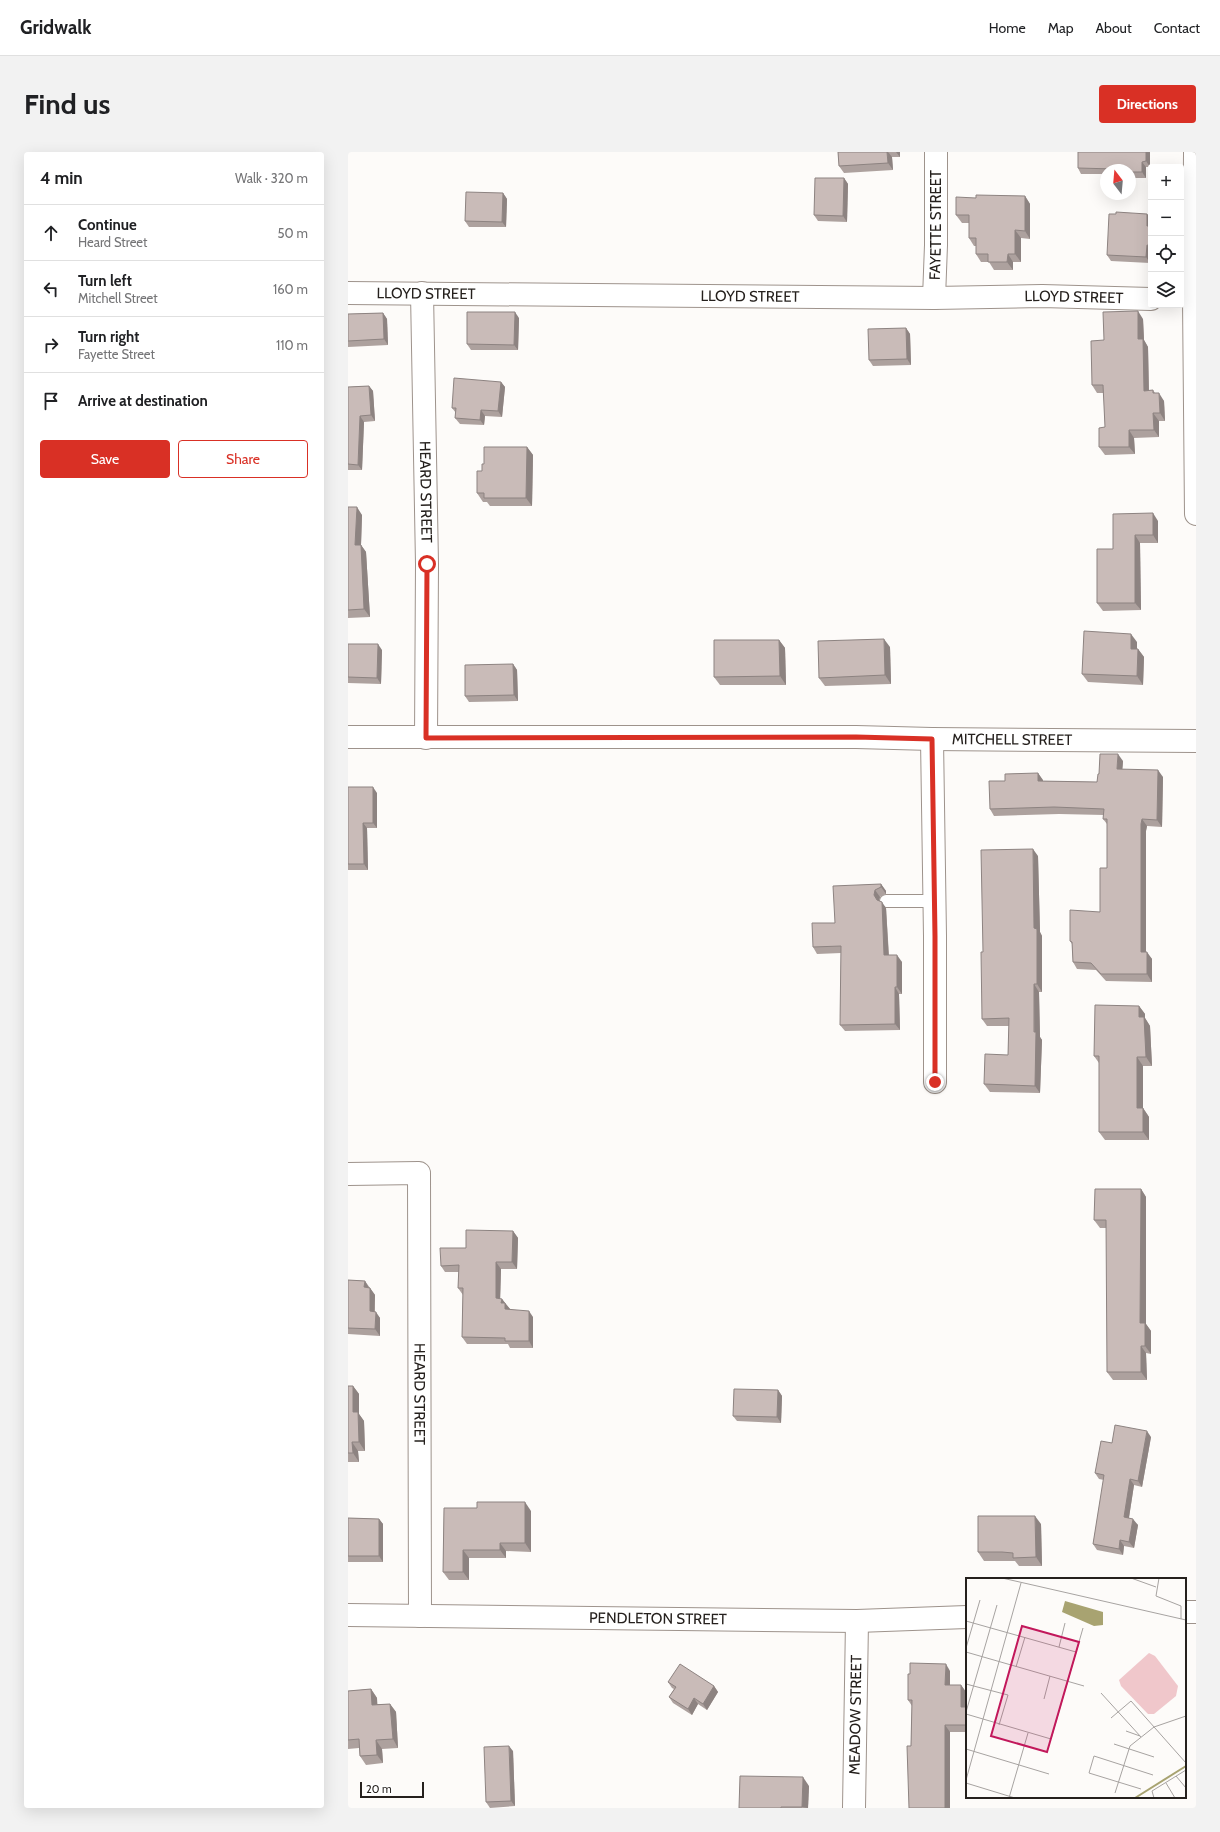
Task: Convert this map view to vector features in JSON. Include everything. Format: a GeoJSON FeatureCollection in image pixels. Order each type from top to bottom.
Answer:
{"type":"FeatureCollection","features":[{"type":"Feature","properties":{"kind":"street","name":"FAYETTE STREET"},"geometry":{"type":"LineString","coordinates":[[934,298],[936,245],[936,152]]}},
{"type":"Feature","properties":{"kind":"street"},"geometry":{"type":"LineString","coordinates":[[1195,152],[1188,300],[1196,514]]}},
{"type":"Feature","properties":{"kind":"street","name":"LLOYD STREET"},"geometry":{"type":"LineString","coordinates":[[348,293],[934,298],[1042,296],[1148,299]]}},
{"type":"Feature","properties":{"kind":"street","name":"HEARD STREET"},"geometry":{"type":"LineString","coordinates":[[422,293],[427,564],[426,738]]}},
{"type":"Feature","properties":{"kind":"street","name":"MITCHELL STREET"},"geometry":{"type":"LineString","coordinates":[[348,737],[856,737],[1196,741]]}},
{"type":"Feature","properties":{"kind":"street"},"geometry":{"type":"LineString","coordinates":[[932,739],[935,901],[935,1082]]}},
{"type":"Feature","properties":{"kind":"street","name":"HEARD STREET"},"geometry":{"type":"LineString","coordinates":[[348,1174],[419,1172],[420,1616]]}},
{"type":"Feature","properties":{"kind":"street","name":"PENDLETON STREET"},"geometry":{"type":"LineString","coordinates":[[348,1615],[858,1621],[966,1617]]}},
{"type":"Feature","properties":{"kind":"street","name":"MEADOW STREET"},"geometry":{"type":"LineString","coordinates":[[854,1808],[858,1621]]}},
{"type":"Feature","properties":{"kind":"lane"},"geometry":{"type":"LineString","coordinates":[[886,901],[935,901]]}},
{"type":"Feature","properties":{"kind":"building"},"geometry":{"type":"Polygon","coordinates":[[[838,152],[887,152],[888,163],[839,166],[838,152]]]}},
{"type":"Feature","properties":{"kind":"building"},"geometry":{"type":"Polygon","coordinates":[[[1078,152],[1146,152],[1146,161],[1142,162],[1142,172],[1136,172],[1136,164],[1100,164],[1100,169],[1078,168],[1078,152]]]}},
{"type":"Feature","properties":{"kind":"building"},"geometry":{"type":"Polygon","coordinates":[[[815,178],[844,178],[843,216],[814,215],[815,178]]]}},
{"type":"Feature","properties":{"kind":"building"},"geometry":{"type":"Polygon","coordinates":[[[466,192],[503,193],[502,222],[465,221],[466,192]]]}},
{"type":"Feature","properties":{"kind":"building"},"geometry":{"type":"Polygon","coordinates":[[[976,195],[1025,196],[1025,231],[1015,230],[1015,254],[1008,254],[1007,262],[988,262],[988,254],[976,254],[976,238],[969,238],[969,215],[956,215],[956,197],[976,198],[976,195]]]}},
{"type":"Feature","properties":{"kind":"building"},"geometry":{"type":"Polygon","coordinates":[[[1116,212],[1147,214],[1148,245],[1146,257],[1107,255],[1109,214],[1116,214],[1116,212]]]}},
{"type":"Feature","properties":{"kind":"building"},"geometry":{"type":"Polygon","coordinates":[[[1138,311],[1138,339],[1143,339],[1144,391],[1153,390],[1153,393],[1159,393],[1160,413],[1153,413],[1154,430],[1129,430],[1129,447],[1099,447],[1099,428],[1105,427],[1103,385],[1092,385],[1091,341],[1104,340],[1103,312],[1138,311]]]}},
{"type":"Feature","properties":{"kind":"building"},"geometry":{"type":"Polygon","coordinates":[[[467,312],[515,312],[514,345],[467,344],[467,312]]]}},
{"type":"Feature","properties":{"kind":"building"},"geometry":{"type":"Polygon","coordinates":[[[383,313],[384,339],[348,341],[348,314],[383,313]]]}},
{"type":"Feature","properties":{"kind":"building"},"geometry":{"type":"Polygon","coordinates":[[[906,328],[907,359],[869,360],[868,329],[906,328]]]}},
{"type":"Feature","properties":{"kind":"building"},"geometry":{"type":"Polygon","coordinates":[[[454,378],[501,382],[498,411],[481,410],[480,420],[455,418],[456,408],[452,408],[454,378]]]}},
{"type":"Feature","properties":{"kind":"building"},"geometry":{"type":"Polygon","coordinates":[[[369,386],[371,415],[360,416],[358,465],[348,464],[348,387],[369,386]]]}},
{"type":"Feature","properties":{"kind":"building"},"geometry":{"type":"Polygon","coordinates":[[[484,447],[527,447],[526,498],[484,498],[484,493],[477,493],[477,471],[482,471],[482,464],[484,464],[484,447]]]}},
{"type":"Feature","properties":{"kind":"building"},"geometry":{"type":"Polygon","coordinates":[[[348,507],[357,507],[355,545],[361,545],[364,609],[348,610],[348,507]]]}},
{"type":"Feature","properties":{"kind":"building"},"geometry":{"type":"Polygon","coordinates":[[[1153,513],[1153,535],[1135,535],[1135,603],[1097,603],[1097,549],[1113,549],[1113,514],[1153,513]]]}},
{"type":"Feature","properties":{"kind":"building"},"geometry":{"type":"Polygon","coordinates":[[[1084,631],[1131,634],[1131,649],[1138,649],[1137,676],[1082,674],[1084,631]]]}},
{"type":"Feature","properties":{"kind":"building"},"geometry":{"type":"Polygon","coordinates":[[[884,639],[885,675],[819,678],[818,641],[884,639]]]}},
{"type":"Feature","properties":{"kind":"building"},"geometry":{"type":"Polygon","coordinates":[[[714,640],[779,640],[780,676],[714,677],[714,640]]]}},
{"type":"Feature","properties":{"kind":"building"},"geometry":{"type":"Polygon","coordinates":[[[348,644],[378,644],[377,678],[348,677],[348,644]]]}},
{"type":"Feature","properties":{"kind":"building"},"geometry":{"type":"Polygon","coordinates":[[[513,664],[514,695],[465,696],[465,665],[513,664]]]}},
{"type":"Feature","properties":{"kind":"building"},"geometry":{"type":"Polygon","coordinates":[[[1100,754],[1118,754],[1117,769],[1158,770],[1157,820],[1142,819],[1141,824],[1141,952],[1147,952],[1147,974],[1101,974],[1091,963],[1073,962],[1072,942],[1070,941],[1070,910],[1100,912],[1100,868],[1107,868],[1107,819],[1103,819],[1104,809],[1054,807],[990,809],[989,781],[1005,781],[1005,774],[1038,773],[1038,781],[1097,782],[1100,754]]]}},
{"type":"Feature","properties":{"kind":"building"},"geometry":{"type":"Polygon","coordinates":[[[348,787],[373,787],[373,823],[363,823],[364,864],[348,864],[348,787]]]}},
{"type":"Feature","properties":{"kind":"building"},"geometry":{"type":"Polygon","coordinates":[[[1033,849],[1034,928],[1037,929],[1037,984],[1034,984],[1034,1032],[1036,1032],[1035,1086],[984,1084],[985,1054],[1008,1055],[1009,1018],[982,1019],[981,952],[983,952],[981,850],[1033,849]]]}},
{"type":"Feature","properties":{"kind":"building"},"geometry":{"type":"Polygon","coordinates":[[[881,884],[881,887],[875,890],[874,895],[877,900],[882,902],[884,955],[897,955],[895,1024],[840,1025],[841,946],[813,947],[812,923],[835,923],[833,886],[881,884]]]}},
{"type":"Feature","properties":{"kind":"building"},"geometry":{"type":"Polygon","coordinates":[[[1095,1005],[1139,1006],[1139,1017],[1144,1017],[1146,1057],[1137,1057],[1137,1108],[1143,1108],[1143,1132],[1099,1132],[1099,1056],[1094,1056],[1095,1005]]]}},
{"type":"Feature","properties":{"kind":"building"},"geometry":{"type":"Polygon","coordinates":[[[1095,1189],[1141,1189],[1140,1323],[1145,1323],[1145,1346],[1141,1346],[1141,1372],[1107,1372],[1106,1220],[1094,1220],[1095,1189]]]}},
{"type":"Feature","properties":{"kind":"building"},"geometry":{"type":"Polygon","coordinates":[[[466,1230],[513,1231],[512,1262],[496,1262],[496,1298],[502,1299],[501,1303],[505,1303],[505,1309],[529,1311],[529,1341],[505,1341],[505,1338],[462,1337],[463,1288],[458,1288],[459,1265],[441,1266],[440,1248],[466,1248],[466,1230]]]}},
{"type":"Feature","properties":{"kind":"building"},"geometry":{"type":"Polygon","coordinates":[[[348,1280],[365,1281],[364,1287],[370,1288],[370,1311],[376,1312],[375,1329],[348,1328],[348,1280]]]}},
{"type":"Feature","properties":{"kind":"building"},"geometry":{"type":"Polygon","coordinates":[[[348,1386],[353,1386],[353,1412],[358,1412],[359,1442],[352,1442],[353,1453],[348,1453],[348,1386]]]}},
{"type":"Feature","properties":{"kind":"building"},"geometry":{"type":"Polygon","coordinates":[[[734,1389],[778,1390],[777,1417],[733,1416],[734,1389]]]}},
{"type":"Feature","properties":{"kind":"building"},"geometry":{"type":"Polygon","coordinates":[[[1115,1425],[1147,1431],[1138,1481],[1130,1479],[1124,1517],[1133,1519],[1129,1542],[1120,1540],[1119,1549],[1093,1544],[1104,1475],[1095,1473],[1101,1441],[1112,1443],[1115,1425]]]}},
{"type":"Feature","properties":{"kind":"building"},"geometry":{"type":"Polygon","coordinates":[[[477,1502],[525,1502],[525,1543],[500,1543],[500,1550],[463,1550],[463,1572],[443,1572],[444,1508],[477,1508],[477,1502]]]}},
{"type":"Feature","properties":{"kind":"building"},"geometry":{"type":"Polygon","coordinates":[[[978,1516],[1035,1516],[1036,1557],[1013,1558],[1013,1553],[978,1552],[978,1516]]]}},
{"type":"Feature","properties":{"kind":"building"},"geometry":{"type":"Polygon","coordinates":[[[348,1518],[379,1519],[379,1556],[348,1556],[348,1518]]]}},
{"type":"Feature","properties":{"kind":"building"},"geometry":{"type":"Polygon","coordinates":[[[910,1663],[946,1664],[945,1685],[961,1685],[961,1707],[966,1707],[966,1725],[945,1725],[945,1808],[909,1808],[907,1746],[911,1746],[912,1700],[908,1700],[908,1674],[910,1674],[910,1663]]]}},
{"type":"Feature","properties":{"kind":"building"},"geometry":{"type":"Polygon","coordinates":[[[680,1664],[714,1686],[703,1704],[694,1698],[688,1709],[669,1697],[676,1687],[668,1682],[680,1664]]]}},
{"type":"Feature","properties":{"kind":"building"},"geometry":{"type":"Polygon","coordinates":[[[371,1689],[372,1705],[390,1704],[393,1739],[376,1740],[377,1755],[360,1756],[359,1739],[348,1740],[348,1691],[371,1689]]]}},
{"type":"Feature","properties":{"kind":"building"},"geometry":{"type":"Polygon","coordinates":[[[509,1746],[511,1801],[486,1802],[484,1747],[509,1746]]]}},
{"type":"Feature","properties":{"kind":"building"},"geometry":{"type":"Polygon","coordinates":[[[740,1776],[803,1777],[802,1807],[739,1808],[740,1776]]]}},
{"type":"Feature","properties":{"kind":"route"},"geometry":{"type":"LineString","coordinates":[[427,564],[426,738],[856,737],[932,739],[935,936],[935,1082]]}}]}
